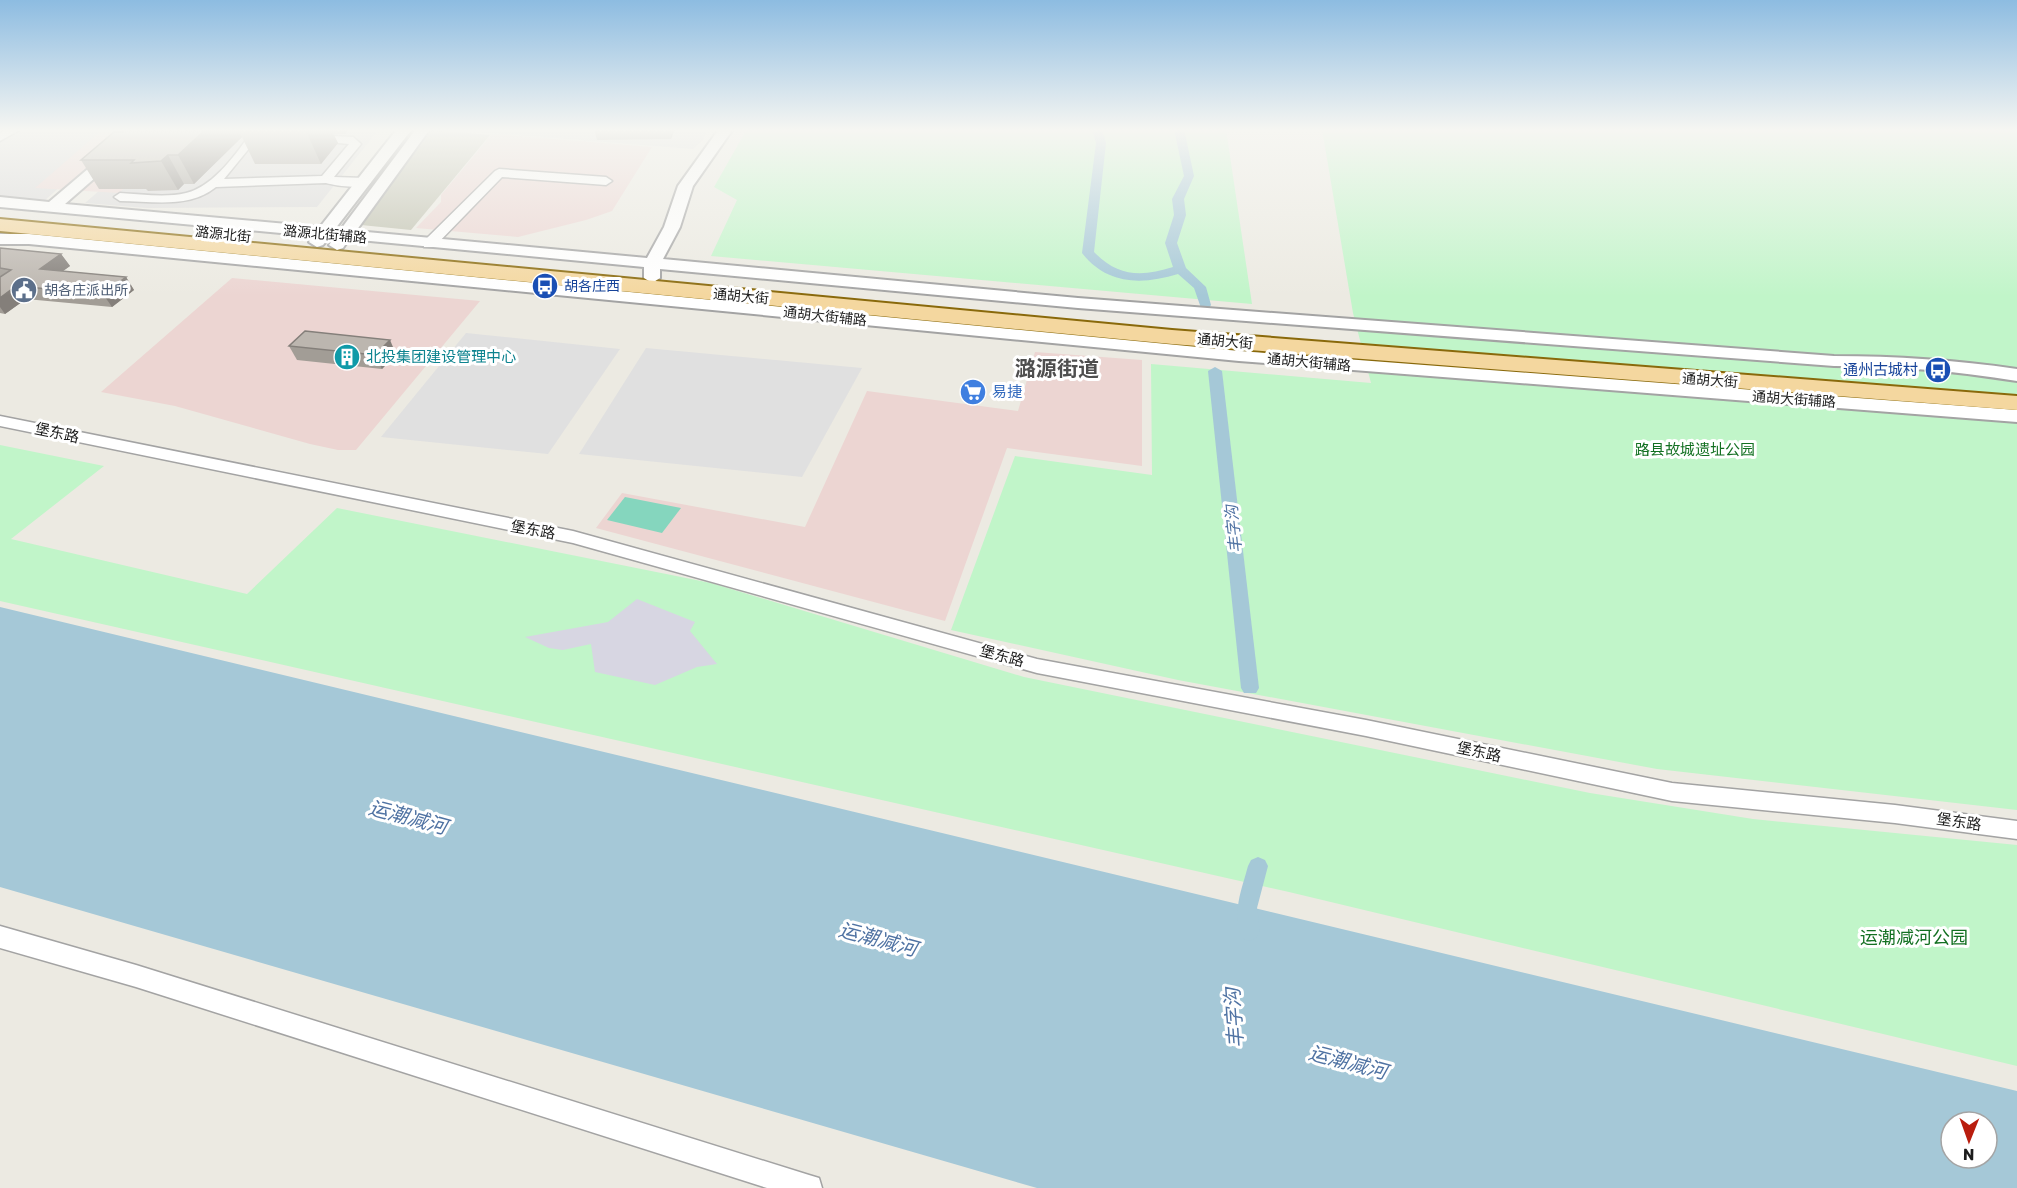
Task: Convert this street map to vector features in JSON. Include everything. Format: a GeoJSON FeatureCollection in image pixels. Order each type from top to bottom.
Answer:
{"type":"FeatureCollection","features":[{"type":"Feature","properties":{"kind":"main road","name":"潞源北街"},"geometry":{"type":"LineString","coordinates":[[0,213],[326,245],[433,261]]}},
{"type":"Feature","properties":{"kind":"main road","name":"潞源北街"},"geometry":{"type":"LineString","coordinates":[[0,225],[326,245]]}},
{"type":"Feature","properties":{"kind":"main road","name":"通胡大街"},"geometry":{"type":"LineString","coordinates":[[433,261],[652,276],[1222,329],[2017,388]]}},
{"type":"Feature","properties":{"kind":"main road","name":"通胡大街"},"geometry":{"type":"LineString","coordinates":[[652,276],[1172,337],[2017,403]]}},
{"type":"Feature","properties":{"kind":"street"},"geometry":{"type":"LineString","coordinates":[[51,208],[79,184]]}},
{"type":"Feature","properties":{"kind":"street"},"geometry":{"type":"LineString","coordinates":[[120,197],[192,196],[211,184]]}},
{"type":"Feature","properties":{"kind":"street"},"geometry":{"type":"LineString","coordinates":[[326,245],[363,184]]}},
{"type":"Feature","properties":{"kind":"street"},"geometry":{"type":"LineString","coordinates":[[326,245],[377,184]]}},
{"type":"Feature","properties":{"kind":"street"},"geometry":{"type":"LineString","coordinates":[[433,261],[490,184]]}},
{"type":"Feature","properties":{"kind":"street"},"geometry":{"type":"LineString","coordinates":[[652,276],[672,226],[680,196],[687,184]]}},
{"type":"Feature","properties":{"kind":"street","name":"潞源北街辅路"},"geometry":{"type":"LineString","coordinates":[[0,202],[326,245]]}},
{"type":"Feature","properties":{"kind":"street"},"geometry":{"type":"LineString","coordinates":[[0,239],[433,261],[507,251],[652,276],[1220,315],[1834,361],[1922,364],[2017,375]]}},
{"type":"Feature","properties":{"kind":"street","name":"通胡大街辅路"},"geometry":{"type":"LineString","coordinates":[[433,261],[1228,355],[2017,416]]}},
{"type":"Feature","properties":{"kind":"street","name":"堡东路"},"geometry":{"type":"LineString","coordinates":[[0,421],[573,537],[1037,666],[1366,728],[1672,792],[1894,814],[2017,830]]}},
{"type":"Feature","properties":{"kind":"street"},"geometry":{"type":"LineString","coordinates":[[0,937],[136,976],[809,1188]]}},
{"type":"Feature","properties":{"kind":"shaded area"},"geometry":{"type":"Polygon","coordinates":[[[0,184],[63,184],[44,201],[0,196],[0,184]]]}},
{"type":"Feature","properties":{"kind":"shaded area"},"geometry":{"type":"Polygon","coordinates":[[[39,184],[128,184],[119,193],[35,188],[39,184]]]}},
{"type":"Feature","properties":{"kind":"shaded area"},"geometry":{"type":"Polygon","coordinates":[[[106,184],[335,184],[317,207],[147,208],[85,203],[106,184]]]}},
{"type":"Feature","properties":{"kind":"shaded area"},"geometry":{"type":"Polygon","coordinates":[[[391,184],[449,184],[411,230],[361,225],[391,184]]]}},
{"type":"Feature","properties":{"kind":"shaded area"},"geometry":{"type":"Polygon","coordinates":[[[450,184],[629,184],[612,211],[518,237],[416,228],[441,202],[441,195],[450,184]]]}},
{"type":"Feature","properties":{"kind":"shaded area","name":"北投集团建设管理中心"},"geometry":{"type":"Polygon","coordinates":[[[232,278],[480,301],[356,450],[338,450],[310,444],[175,406],[101,392],[232,278]]]}},
{"type":"Feature","properties":{"kind":"shaded area"},"geometry":{"type":"Polygon","coordinates":[[[466,333],[620,349],[548,454],[381,437],[466,333]]]}},
{"type":"Feature","properties":{"kind":"shaded area"},"geometry":{"type":"Polygon","coordinates":[[[646,348],[862,368],[802,477],[579,454],[646,348]]]}},
{"type":"Feature","properties":{"kind":"shaded area"},"geometry":{"type":"Polygon","coordinates":[[[1035,352],[1142,360],[1142,466],[1007,448],[945,621],[596,528],[622,493],[805,527],[867,391],[1018,411],[1035,352]]]}},
{"type":"Feature","properties":{"kind":"shaded area"},"geometry":{"type":"Polygon","coordinates":[[[637,599],[695,622],[690,631],[717,664],[697,667],[655,685],[595,672],[591,644],[563,650],[549,648],[525,637],[608,622],[637,599]]]}},
{"type":"Feature","properties":{"kind":"green space"},"geometry":{"type":"Polygon","coordinates":[[[715,184],[1234,184],[1252,304],[711,256],[737,200],[714,187],[715,184]]]}},
{"type":"Feature","properties":{"kind":"green space","name":"路县故城遗址公园"},"geometry":{"type":"Polygon","coordinates":[[[1331,184],[2017,184],[2017,810],[1657,769],[1178,680],[951,630],[1015,456],[1152,475],[1151,364],[1371,383],[1353,313],[1331,184]]]}},
{"type":"Feature","properties":{"kind":"green space","name":"运潮减河公园"},"geometry":{"type":"Polygon","coordinates":[[[0,445],[104,466],[11,539],[247,594],[337,508],[711,583],[1024,677],[1590,793],[1753,819],[2017,845],[2017,1066],[1289,892],[0,601],[0,445]]]}},
{"type":"Feature","properties":{"kind":"green space"},"geometry":{"type":"Polygon","coordinates":[[[625,497],[681,508],[662,533],[607,520],[625,497]]]}},
{"type":"Feature","properties":{"kind":"water","name":"运潮减河"},"geometry":{"type":"Polygon","coordinates":[[[0,607],[2017,1091],[2017,1188],[1037,1188],[0,887],[0,607]]]}},
{"type":"Feature","properties":{"kind":"building"},"geometry":{"type":"Polygon","coordinates":[[[0,248],[61,254],[40,269],[126,277],[103,294],[16,286],[0,298],[0,277],[11,270],[0,268],[0,248]]]}},
{"type":"Feature","properties":{"kind":"building"},"geometry":{"type":"Polygon","coordinates":[[[305,331],[390,340],[375,355],[289,346],[305,331]]]}},
{"type":"Feature","properties":{"kind":"waterway"},"geometry":{"type":"LineString","coordinates":[[1096,184],[1088,253],[1108,271],[1130,277],[1142,278],[1180,269]]}},
{"type":"Feature","properties":{"kind":"waterway","name":"丰字沟"},"geometry":{"type":"LineString","coordinates":[[1180,269],[1171,243],[1180,215],[1178,199],[1185,184]]}},
{"type":"Feature","properties":{"kind":"waterway","name":"丰字沟"},"geometry":{"type":"LineString","coordinates":[[1180,269],[1200,287],[1205,305]]}},
{"type":"Feature","properties":{"kind":"waterway","name":"丰字沟"},"geometry":{"type":"LineString","coordinates":[[1215,371],[1250,688]]}},
{"type":"Feature","properties":{"kind":"waterway","name":"丰字沟"},"geometry":{"type":"LineString","coordinates":[[1249,931],[1247,908],[1258,866]]}},
{"type":"Feature","properties":{"kind":"place","name":"胡各庄西"},"geometry":{"type":"Point","coordinates":[545,286]}},
{"type":"Feature","properties":{"kind":"place","name":"胡各庄派出所"},"geometry":{"type":"Point","coordinates":[24,290]}},
{"type":"Feature","properties":{"kind":"place","name":"北投集团建设管理中心"},"geometry":{"type":"Point","coordinates":[347,357]}},
{"type":"Feature","properties":{"kind":"place","name":"通州古城村"},"geometry":{"type":"Point","coordinates":[1938,370]}},
{"type":"Feature","properties":{"kind":"place","name":"易捷"},"geometry":{"type":"Point","coordinates":[973,392]}},
{"type":"Feature","properties":{"kind":"district","name":"潞源街道"},"geometry":{"type":"Point","coordinates":[1057,369]}}]}
